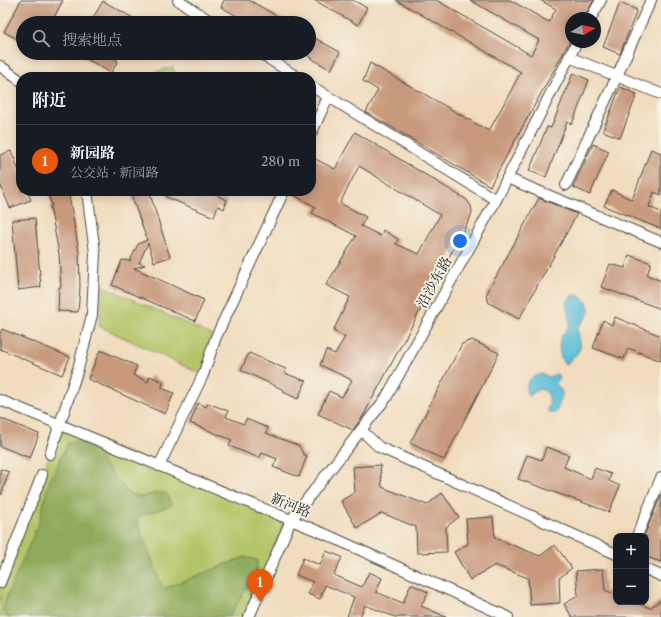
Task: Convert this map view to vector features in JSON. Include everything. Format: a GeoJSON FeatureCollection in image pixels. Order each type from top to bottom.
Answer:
{"type":"FeatureCollection","features":[{"type":"Feature","properties":{"kind":"street"},"geometry":{"type":"LineString","coordinates":[[178,0],[202,16]]}},
{"type":"Feature","properties":{"kind":"street"},"geometry":{"type":"LineString","coordinates":[[594,12],[601,0]]}},
{"type":"Feature","properties":{"kind":"street"},"geometry":{"type":"LineString","coordinates":[[566,185],[651,0]]}},
{"type":"Feature","properties":{"kind":"street","name":"沿沙东路"},"geometry":{"type":"LineString","coordinates":[[249,617],[291,520],[386,398],[496,200],[574,48]]}},
{"type":"Feature","properties":{"kind":"street"},"geometry":{"type":"LineString","coordinates":[[569,57],[661,94]]}},
{"type":"Feature","properties":{"kind":"street"},"geometry":{"type":"LineString","coordinates":[[271,60],[289,72]]}},
{"type":"Feature","properties":{"kind":"street"},"geometry":{"type":"LineString","coordinates":[[0,66],[16,77]]}},
{"type":"Feature","properties":{"kind":"street"},"geometry":{"type":"LineString","coordinates":[[316,89],[496,200]]}},
{"type":"Feature","properties":{"kind":"street"},"geometry":{"type":"LineString","coordinates":[[316,123],[328,97]]}},
{"type":"Feature","properties":{"kind":"street"},"geometry":{"type":"LineString","coordinates":[[507,178],[661,242]]}},
{"type":"Feature","properties":{"kind":"street"},"geometry":{"type":"LineString","coordinates":[[50,454],[80,363],[92,315],[95,253],[88,196]]}},
{"type":"Feature","properties":{"kind":"street"},"geometry":{"type":"LineString","coordinates":[[159,466],[203,375],[216,337],[282,196]]}},
{"type":"Feature","properties":{"kind":"street","name":"新河路"},"geometry":{"type":"LineString","coordinates":[[0,400],[332,537],[508,617]]}},
{"type":"Feature","properties":{"kind":"street"},"geometry":{"type":"LineString","coordinates":[[361,430],[379,446],[613,553]]}},
{"type":"Feature","properties":{"kind":"street"},"geometry":{"type":"LineString","coordinates":[[0,583],[42,475]]}},
{"type":"Feature","properties":{"kind":"street"},"geometry":{"type":"LineString","coordinates":[[638,533],[661,478]]}},
{"type":"Feature","properties":{"kind":"street"},"geometry":{"type":"LineString","coordinates":[[648,569],[661,576]]}},
{"type":"Feature","properties":{"kind":"green space"},"geometry":{"type":"Polygon","coordinates":[[[173,67],[174,72],[155,72],[173,67]]]}},
{"type":"Feature","properties":{"kind":"green space"},"geometry":{"type":"Polygon","coordinates":[[[103,286],[216,337],[203,375],[99,326],[103,286]]]}},
{"type":"Feature","properties":{"kind":"green space"},"geometry":{"type":"Polygon","coordinates":[[[60,424],[290,520],[246,617],[0,617],[0,583],[60,424]]]}},
{"type":"Feature","properties":{"kind":"green space"},"geometry":{"type":"Polygon","coordinates":[[[76,441],[95,449],[103,463],[128,493],[143,497],[155,493],[166,493],[172,505],[136,518],[163,589],[245,557],[257,560],[257,571],[229,617],[9,617],[3,612],[5,601],[39,522],[49,482],[68,443],[76,441]]]}},
{"type":"Feature","properties":{"kind":"water"},"geometry":{"type":"Polygon","coordinates":[[[578,295],[587,302],[589,311],[587,317],[577,329],[580,341],[579,350],[568,364],[565,365],[561,358],[559,346],[560,338],[570,324],[566,303],[572,296],[578,295]]]}},
{"type":"Feature","properties":{"kind":"water"},"geometry":{"type":"Polygon","coordinates":[[[543,374],[549,377],[557,374],[559,376],[556,384],[562,393],[559,406],[555,413],[550,413],[547,410],[549,406],[549,398],[545,391],[540,389],[529,396],[527,394],[529,380],[535,376],[543,374]]]}},
{"type":"Feature","properties":{"kind":"building"},"geometry":{"type":"Polygon","coordinates":[[[21,0],[63,0],[55,16],[16,16],[16,38],[4,32],[21,0]]]}},
{"type":"Feature","properties":{"kind":"building"},"geometry":{"type":"Polygon","coordinates":[[[224,0],[249,0],[277,16],[237,16],[221,7],[224,0]]]}},
{"type":"Feature","properties":{"kind":"building"},"geometry":{"type":"Polygon","coordinates":[[[314,0],[353,0],[367,8],[358,25],[314,0]]]}},
{"type":"Feature","properties":{"kind":"building"},"geometry":{"type":"Polygon","coordinates":[[[396,0],[436,0],[531,55],[539,40],[470,0],[510,0],[549,22],[556,9],[540,0],[594,0],[587,12],[565,12],[566,48],[490,186],[366,112],[378,90],[363,81],[370,63],[489,131],[521,72],[396,0]]]}},
{"type":"Feature","properties":{"kind":"building"},"geometry":{"type":"Polygon","coordinates":[[[103,1],[130,16],[94,16],[103,1]]]}},
{"type":"Feature","properties":{"kind":"building"},"geometry":{"type":"Polygon","coordinates":[[[620,3],[637,10],[620,54],[603,47],[620,3]]]}},
{"type":"Feature","properties":{"kind":"building"},"geometry":{"type":"Polygon","coordinates":[[[316,39],[340,52],[331,70],[314,60],[316,60],[316,39]]]}},
{"type":"Feature","properties":{"kind":"building"},"geometry":{"type":"Polygon","coordinates":[[[88,60],[118,61],[112,72],[88,60]]]}},
{"type":"Feature","properties":{"kind":"building"},"geometry":{"type":"Polygon","coordinates":[[[573,73],[589,80],[572,124],[567,122],[546,177],[529,171],[547,127],[551,128],[573,73]]]}},
{"type":"Feature","properties":{"kind":"building"},"geometry":{"type":"Polygon","coordinates":[[[620,87],[637,94],[620,138],[603,131],[620,87]]]}},
{"type":"Feature","properties":{"kind":"building"},"geometry":{"type":"Polygon","coordinates":[[[355,132],[467,200],[471,206],[472,212],[362,418],[353,430],[318,414],[329,391],[342,397],[352,380],[320,365],[326,350],[335,354],[345,337],[333,331],[350,297],[326,285],[356,236],[312,213],[316,207],[296,196],[316,196],[316,160],[335,169],[355,132]],[[359,166],[340,203],[366,217],[361,226],[381,236],[383,230],[398,239],[396,244],[419,254],[440,215],[359,166]]]}},
{"type":"Feature","properties":{"kind":"building"},"geometry":{"type":"Polygon","coordinates":[[[593,144],[609,151],[590,195],[573,187],[593,144]]]}},
{"type":"Feature","properties":{"kind":"building"},"geometry":{"type":"Polygon","coordinates":[[[651,149],[661,153],[661,195],[654,192],[649,207],[661,212],[661,229],[604,206],[612,190],[632,200],[651,149]]]}},
{"type":"Feature","properties":{"kind":"building"},"geometry":{"type":"Polygon","coordinates":[[[11,151],[16,164],[16,196],[29,196],[31,200],[10,208],[0,184],[0,155],[11,151]]]}},
{"type":"Feature","properties":{"kind":"building"},"geometry":{"type":"Polygon","coordinates":[[[49,196],[69,196],[79,252],[80,287],[78,312],[58,311],[59,287],[61,287],[59,254],[50,206],[52,206],[49,196]]]}},
{"type":"Feature","properties":{"kind":"building"},"geometry":{"type":"Polygon","coordinates":[[[132,196],[151,196],[170,257],[154,262],[148,243],[139,263],[145,265],[134,268],[204,300],[195,321],[112,285],[122,260],[130,261],[138,244],[147,240],[132,196]]]}},
{"type":"Feature","properties":{"kind":"building"},"geometry":{"type":"Polygon","coordinates":[[[218,196],[227,200],[224,209],[218,206],[214,217],[166,197],[218,196]]]}},
{"type":"Feature","properties":{"kind":"building"},"geometry":{"type":"Polygon","coordinates":[[[539,198],[577,214],[519,319],[489,303],[486,295],[539,198]]]}},
{"type":"Feature","properties":{"kind":"building"},"geometry":{"type":"Polygon","coordinates":[[[35,218],[41,287],[18,290],[12,220],[35,218]]]}},
{"type":"Feature","properties":{"kind":"building"},"geometry":{"type":"Polygon","coordinates":[[[629,255],[651,263],[647,275],[661,281],[661,309],[601,287],[610,264],[625,268],[629,255]]]}},
{"type":"Feature","properties":{"kind":"building"},"geometry":{"type":"Polygon","coordinates":[[[615,317],[661,336],[661,361],[628,348],[624,359],[593,348],[603,320],[612,325],[615,317]]]}},
{"type":"Feature","properties":{"kind":"building"},"geometry":{"type":"Polygon","coordinates":[[[2,329],[70,357],[62,375],[0,349],[0,334],[2,329]]]}},
{"type":"Feature","properties":{"kind":"building"},"geometry":{"type":"Polygon","coordinates":[[[472,340],[499,353],[444,460],[410,443],[462,344],[472,340]]]}},
{"type":"Feature","properties":{"kind":"building"},"geometry":{"type":"Polygon","coordinates":[[[100,350],[137,366],[133,375],[148,382],[150,376],[163,382],[162,388],[174,393],[165,414],[88,379],[100,350]]]}},
{"type":"Feature","properties":{"kind":"building"},"geometry":{"type":"Polygon","coordinates":[[[249,353],[286,369],[284,373],[306,381],[298,399],[283,392],[284,390],[241,370],[249,353]]]}},
{"type":"Feature","properties":{"kind":"building"},"geometry":{"type":"Polygon","coordinates":[[[198,403],[206,407],[208,403],[228,411],[226,417],[244,424],[246,419],[268,428],[266,433],[299,446],[303,454],[307,456],[299,477],[273,467],[277,459],[262,453],[259,458],[229,446],[232,440],[190,423],[198,403]]]}},
{"type":"Feature","properties":{"kind":"building"},"geometry":{"type":"Polygon","coordinates":[[[0,418],[39,434],[30,458],[0,446],[0,418]]]}},
{"type":"Feature","properties":{"kind":"building"},"geometry":{"type":"Polygon","coordinates":[[[546,447],[569,455],[564,467],[591,479],[595,468],[611,474],[609,481],[620,486],[609,512],[518,479],[527,455],[542,460],[546,447]]]}},
{"type":"Feature","properties":{"kind":"building"},"geometry":{"type":"Polygon","coordinates":[[[380,465],[382,487],[427,505],[442,493],[459,517],[446,527],[447,552],[417,553],[416,527],[382,513],[357,528],[341,501],[355,492],[353,467],[380,465]]]}},
{"type":"Feature","properties":{"kind":"building"},"geometry":{"type":"Polygon","coordinates":[[[0,469],[9,472],[1,495],[0,495],[0,469]]]}},
{"type":"Feature","properties":{"kind":"building"},"geometry":{"type":"Polygon","coordinates":[[[661,495],[661,562],[649,558],[649,533],[645,533],[661,495]]]}},
{"type":"Feature","properties":{"kind":"building"},"geometry":{"type":"Polygon","coordinates":[[[493,517],[495,538],[540,556],[555,545],[572,568],[559,578],[560,603],[530,605],[528,578],[495,565],[470,580],[454,552],[468,544],[466,519],[493,517]]]}},
{"type":"Feature","properties":{"kind":"building"},"geometry":{"type":"Polygon","coordinates":[[[326,551],[342,557],[334,575],[362,587],[369,572],[382,578],[376,592],[403,603],[411,584],[428,592],[421,606],[446,617],[395,617],[365,605],[360,617],[347,617],[354,597],[325,585],[320,599],[308,594],[313,582],[296,575],[303,558],[320,565],[326,551]]]}},
{"type":"Feature","properties":{"kind":"building"},"geometry":{"type":"Polygon","coordinates":[[[603,569],[605,590],[613,594],[613,605],[642,605],[650,608],[661,600],[661,617],[572,617],[564,604],[578,596],[576,571],[603,569]]]}},
{"type":"Feature","properties":{"kind":"place","name":"新园路"},"geometry":{"type":"Point","coordinates":[260,602]}}]}
